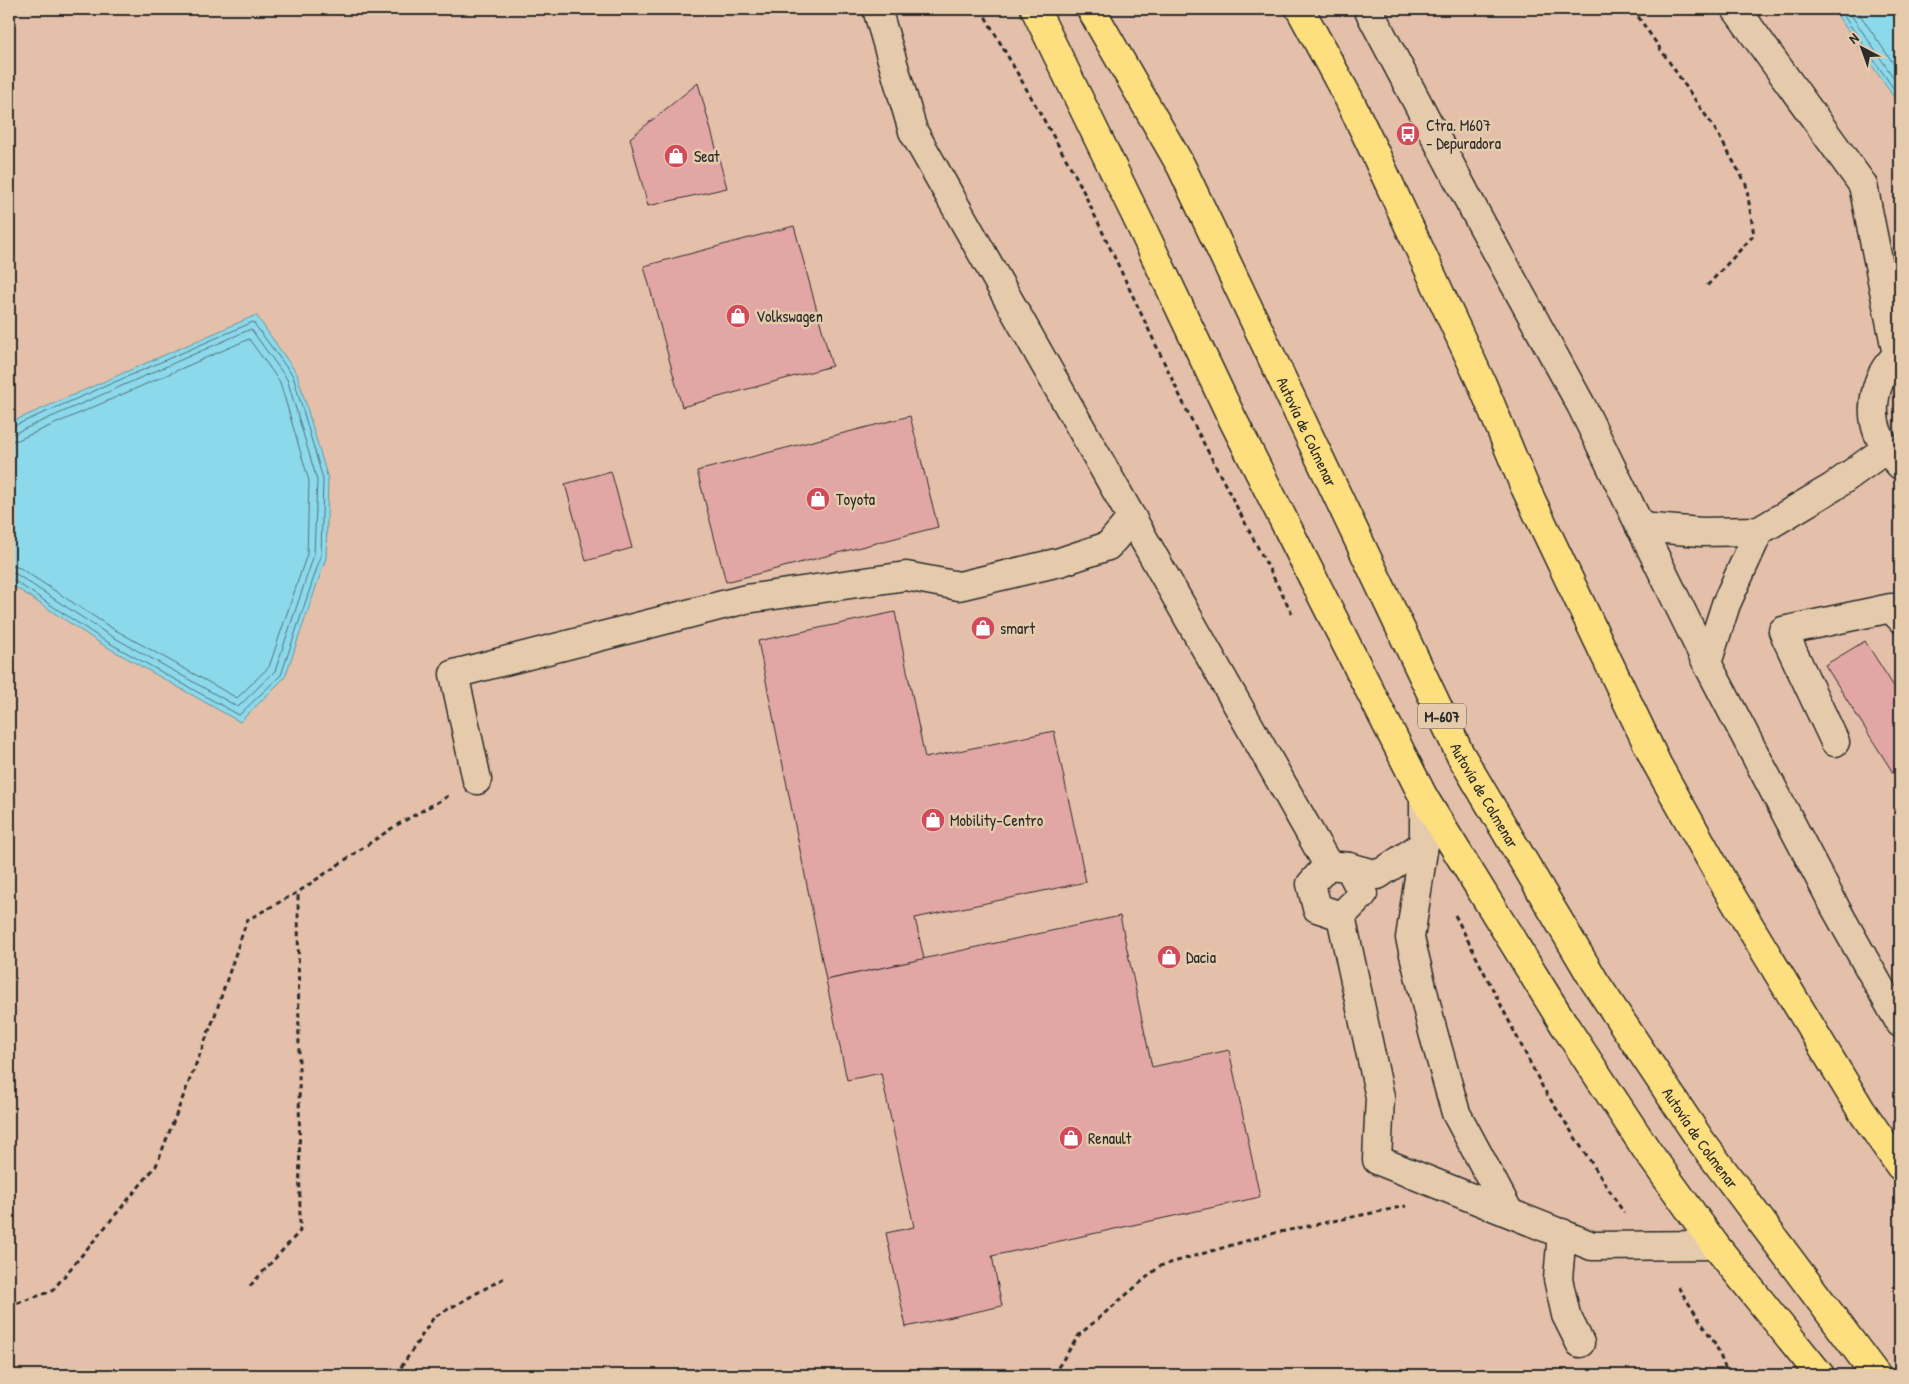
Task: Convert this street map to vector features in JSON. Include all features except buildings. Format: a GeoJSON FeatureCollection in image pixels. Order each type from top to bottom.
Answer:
{"type":"FeatureCollection","features":[{"type":"Feature","properties":{"kind":"highway"},"geometry":{"type":"LineString","coordinates":[[1035,9],[1231,416],[1424,798],[1564,1026],[1648,1152],[1715,1245],[1820,1375]]}},
{"type":"Feature","properties":{"kind":"highway","name":"Autovía de Colmenar"},"geometry":{"type":"LineString","coordinates":[[1091,9],[1181,166],[1460,754],[1595,982],[1701,1141],[1876,1375]]}},
{"type":"Feature","properties":{"kind":"highway"},"geometry":{"type":"LineString","coordinates":[[1300,9],[1349,99],[1375,153],[1482,384],[1524,485],[1657,764],[1726,887],[1861,1110],[1900,1166]]}},
{"type":"Feature","properties":{"kind":"lane"},"geometry":{"type":"LineString","coordinates":[[876,9],[913,131],[1132,518],[1339,866],[1363,894],[1341,916]]}},
{"type":"Feature","properties":{"kind":"lane"},"geometry":{"type":"LineString","coordinates":[[1368,9],[1474,210],[1581,404],[1707,663],[1836,909],[1900,1024]]}},
{"type":"Feature","properties":{"kind":"lane"},"geometry":{"type":"LineString","coordinates":[[1640,527],[1701,532],[1759,531],[1833,487],[1893,457],[1877,431],[1873,411],[1876,390],[1884,371],[1899,355],[1863,185],[1736,9]]}},
{"type":"Feature","properties":{"kind":"lane"},"geometry":{"type":"LineString","coordinates":[[477,780],[454,674],[746,599],[906,576],[959,586],[1060,562],[1108,546],[1132,518]]}},
{"type":"Feature","properties":{"kind":"lane"},"geometry":{"type":"LineString","coordinates":[[1707,663],[1726,604],[1759,531]]}},
{"type":"Feature","properties":{"kind":"lane"},"geometry":{"type":"LineString","coordinates":[[1835,742],[1783,631],[1891,608],[1900,618]]}},
{"type":"Feature","properties":{"kind":"lane"},"geometry":{"type":"LineString","coordinates":[[1424,798],[1424,844],[1410,938],[1433,1032],[1456,1113],[1508,1212]]}},
{"type":"Feature","properties":{"kind":"lane"},"geometry":{"type":"LineString","coordinates":[[1341,916],[1317,908],[1311,884],[1339,866],[1378,875],[1424,844]]}},
{"type":"Feature","properties":{"kind":"lane"},"geometry":{"type":"LineString","coordinates":[[1341,916],[1380,1097],[1377,1160],[1592,1246],[1715,1245]]}},
{"type":"Feature","properties":{"kind":"lane"},"geometry":{"type":"LineString","coordinates":[[1562,1233],[1558,1279],[1566,1315],[1580,1343]]}},
{"type":"Feature","properties":{"kind":"path"},"geometry":{"type":"LineString","coordinates":[[981,9],[1078,180],[1189,415],[1297,622]]}},
{"type":"Feature","properties":{"kind":"path"},"geometry":{"type":"LineString","coordinates":[[1633,9],[1715,129],[1746,184],[1754,234],[1705,288]]}},
{"type":"Feature","properties":{"kind":"path"},"geometry":{"type":"LineString","coordinates":[[9,1306],[52,1291],[156,1166],[214,1018],[247,920],[298,892],[395,826],[477,780]]}},
{"type":"Feature","properties":{"kind":"path"},"geometry":{"type":"LineString","coordinates":[[250,1286],[300,1231],[298,892]]}},
{"type":"Feature","properties":{"kind":"path"},"geometry":{"type":"LineString","coordinates":[[1455,915],[1543,1088],[1625,1214]]}},
{"type":"Feature","properties":{"kind":"path"},"geometry":{"type":"LineString","coordinates":[[1053,1375],[1079,1335],[1160,1266],[1270,1234],[1414,1204]]}},
{"type":"Feature","properties":{"kind":"path"},"geometry":{"type":"LineString","coordinates":[[396,1375],[434,1317],[504,1278]]}},
{"type":"Feature","properties":{"kind":"path"},"geometry":{"type":"LineString","coordinates":[[1678,1287],[1716,1345],[1728,1375]]}},
{"type":"Feature","properties":{"kind":"water"},"geometry":{"type":"Polygon","coordinates":[[[1833,9],[1900,9],[1900,106],[1833,9]]]}},
{"type":"Feature","properties":{"kind":"water"},"geometry":{"type":"Polygon","coordinates":[[[256,315],[297,374],[328,479],[326,558],[285,677],[240,722],[100,643],[9,583],[9,423],[256,315]]]}},
{"type":"Feature","properties":{"kind":"place","name":"Ctra. M607 - Depuradora"},"geometry":{"type":"Point","coordinates":[1408,134]}},
{"type":"Feature","properties":{"kind":"place","name":"Seat"},"geometry":{"type":"Point","coordinates":[676,156]}},
{"type":"Feature","properties":{"kind":"place","name":"Volkswagen"},"geometry":{"type":"Point","coordinates":[738,316]}},
{"type":"Feature","properties":{"kind":"place","name":"Toyota"},"geometry":{"type":"Point","coordinates":[818,499]}},
{"type":"Feature","properties":{"kind":"place","name":"smart"},"geometry":{"type":"Point","coordinates":[983,628]}},
{"type":"Feature","properties":{"kind":"place","name":"Mobility-Centro"},"geometry":{"type":"Point","coordinates":[933,820]}},
{"type":"Feature","properties":{"kind":"place","name":"Dacia"},"geometry":{"type":"Point","coordinates":[1169,957]}},
{"type":"Feature","properties":{"kind":"place","name":"Renault"},"geometry":{"type":"Point","coordinates":[1071,1138]}}]}
